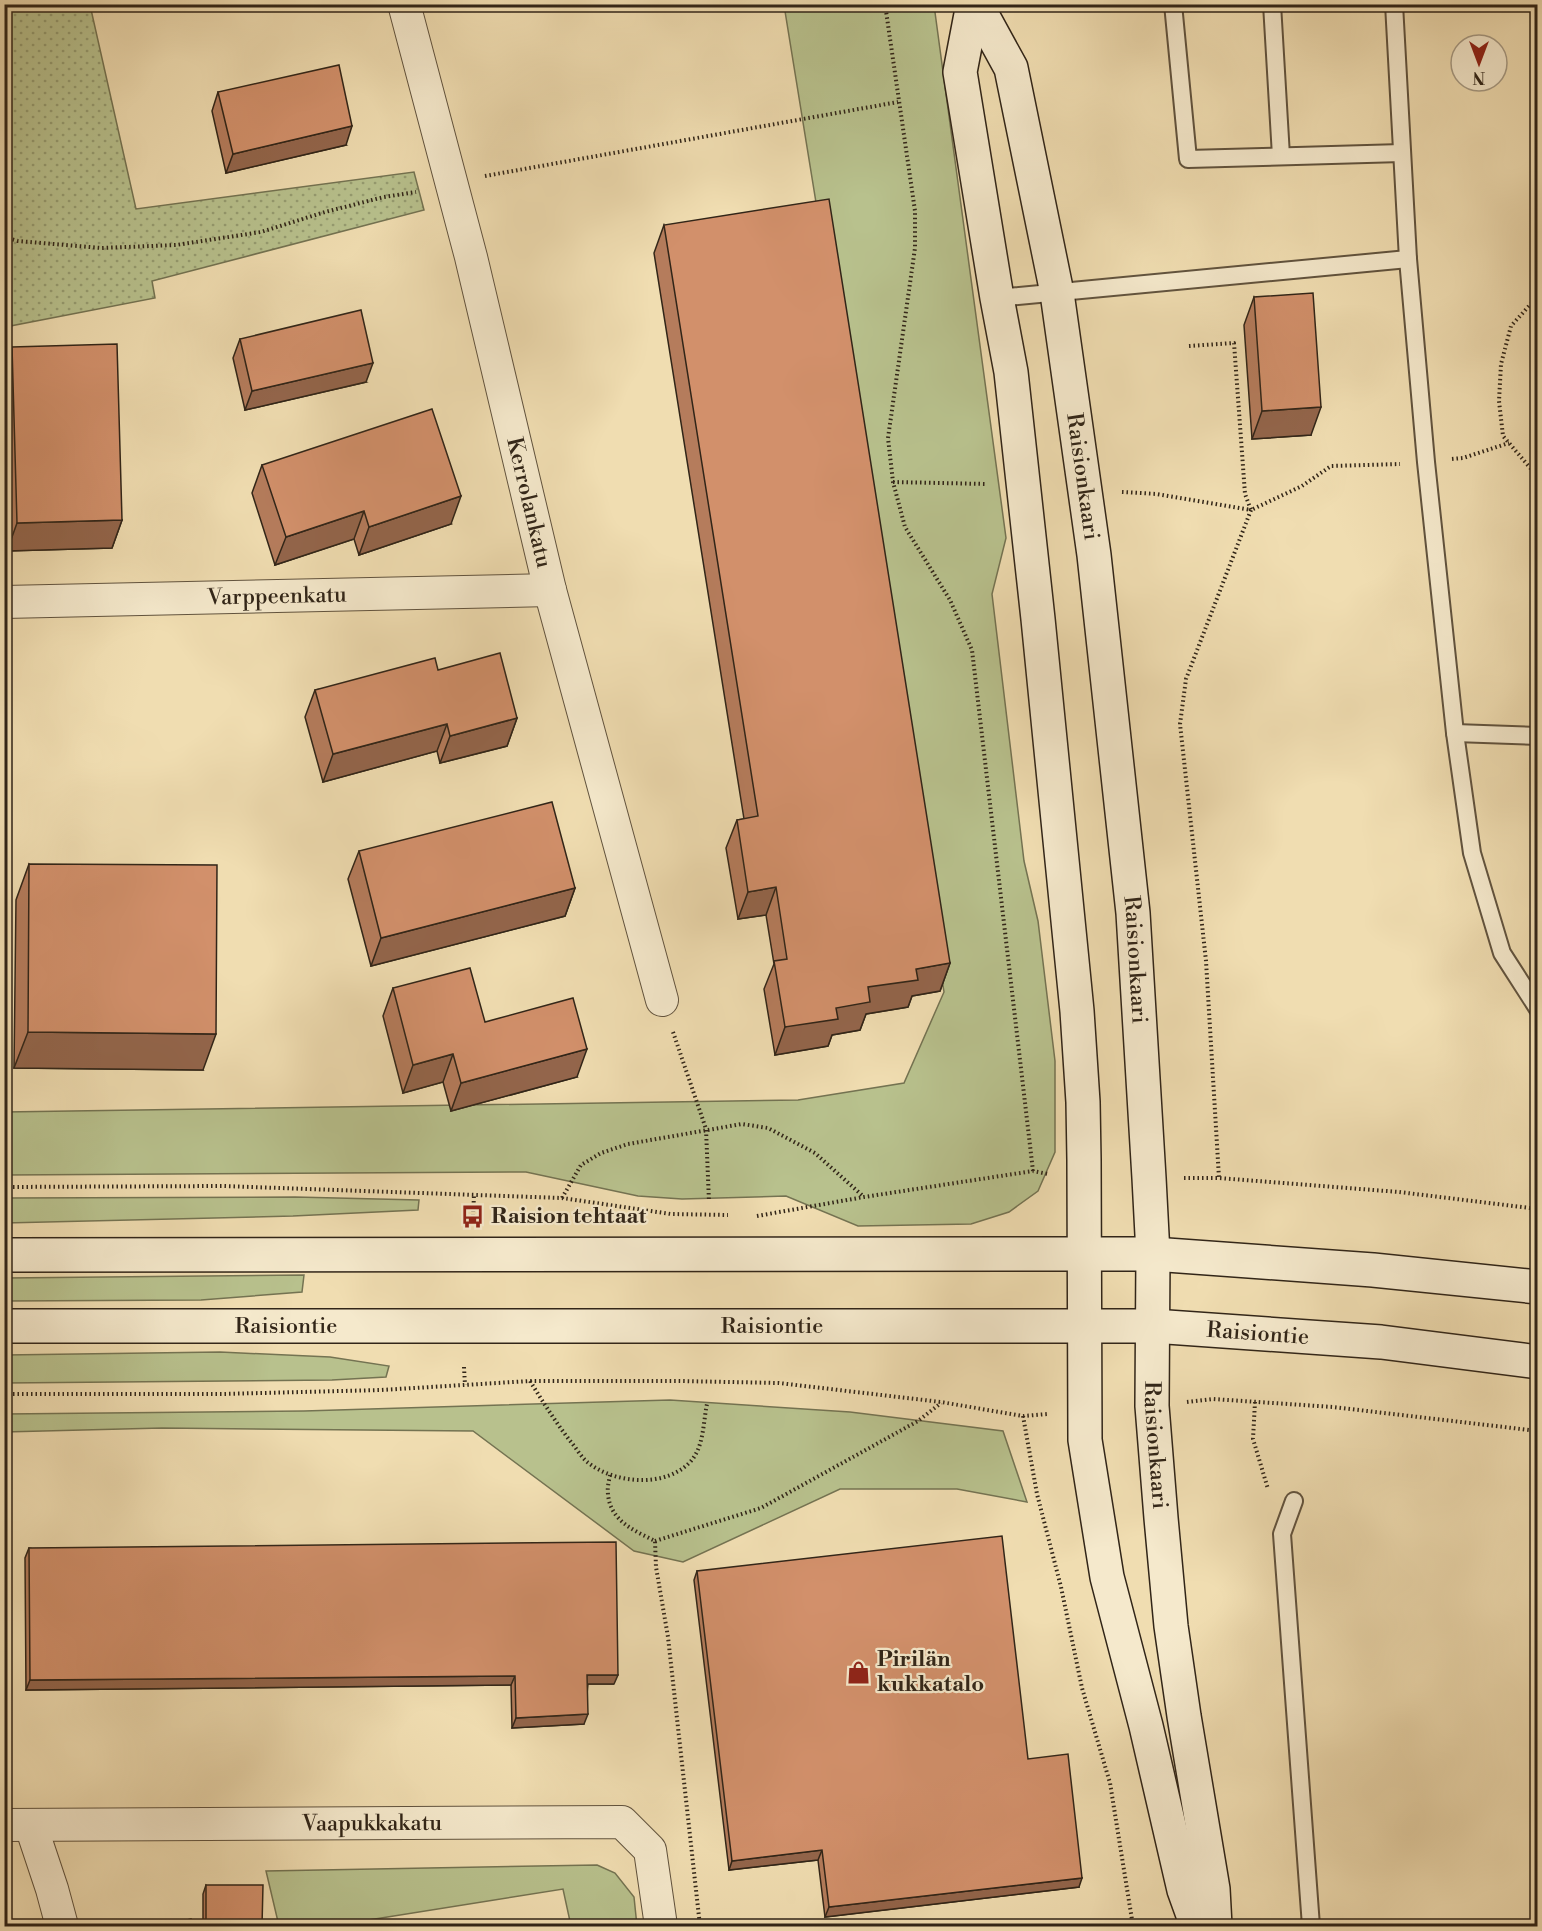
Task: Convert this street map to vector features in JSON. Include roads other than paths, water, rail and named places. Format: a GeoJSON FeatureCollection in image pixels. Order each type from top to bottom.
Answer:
{"type":"FeatureCollection","features":[{"type":"Feature","properties":{"kind":"main road","name":"Raisionkaari"},"geometry":{"type":"LineString","coordinates":[[974,4],[1011,68],[1057,293],[1095,555],[1131,890],[1153,1254],[1152,1406],[1171,1626],[1213,1889],[1215,1926]]}},
{"type":"Feature","properties":{"kind":"main road","name":"Raisionkaari"},"geometry":{"type":"LineString","coordinates":[[974,4],[960,72],[1011,372],[1059,819],[1077,1011],[1083,1102],[1085,1440],[1107,1577],[1146,1726],[1184,1890],[1197,1926]]}},
{"type":"Feature","properties":{"kind":"main road"},"geometry":{"type":"LineString","coordinates":[[4,1255],[1153,1254],[1373,1270],[1538,1287]]}},
{"type":"Feature","properties":{"kind":"main road","name":"Raisiontie"},"geometry":{"type":"LineString","coordinates":[[4,1326],[1152,1326],[1381,1342],[1538,1362]]}},
{"type":"Feature","properties":{"kind":"street","name":"Kerrolankatu"},"geometry":{"type":"LineString","coordinates":[[404,4],[471,257],[550,590],[662,1000]]}},
{"type":"Feature","properties":{"kind":"street","name":"Varppeenkatu"},"geometry":{"type":"LineString","coordinates":[[4,602],[550,590]]}},
{"type":"Feature","properties":{"kind":"street","name":"Vaapukkakatu"},"geometry":{"type":"LineString","coordinates":[[18,1825],[622,1822],[650,1850],[661,1926]]}},
{"type":"Feature","properties":{"kind":"street"},"geometry":{"type":"LineString","coordinates":[[18,1825],[52,1888],[62,1926]]}},
{"type":"Feature","properties":{"kind":"lane"},"geometry":{"type":"LineString","coordinates":[[1173,4],[1188,159],[1402,153]]}},
{"type":"Feature","properties":{"kind":"lane"},"geometry":{"type":"LineString","coordinates":[[1272,4],[1281,156]]}},
{"type":"Feature","properties":{"kind":"lane"},"geometry":{"type":"LineString","coordinates":[[1394,4],[1408,259],[1426,462],[1455,733],[1472,853],[1502,953],[1538,1009]]}},
{"type":"Feature","properties":{"kind":"lane"},"geometry":{"type":"LineString","coordinates":[[997,298],[1408,259]]}},
{"type":"Feature","properties":{"kind":"lane"},"geometry":{"type":"LineString","coordinates":[[1455,733],[1538,736]]}},
{"type":"Feature","properties":{"kind":"lane"},"geometry":{"type":"LineString","coordinates":[[1294,1501],[1282,1534],[1311,1926]]}},
{"type":"Feature","properties":{"kind":"place","name":"Raision tehtaat"},"geometry":{"type":"Point","coordinates":[473,1216]}},
{"type":"Feature","properties":{"kind":"place","name":"Pirilän kukkatalo"},"geometry":{"type":"Point","coordinates":[859,1672]}}]}
